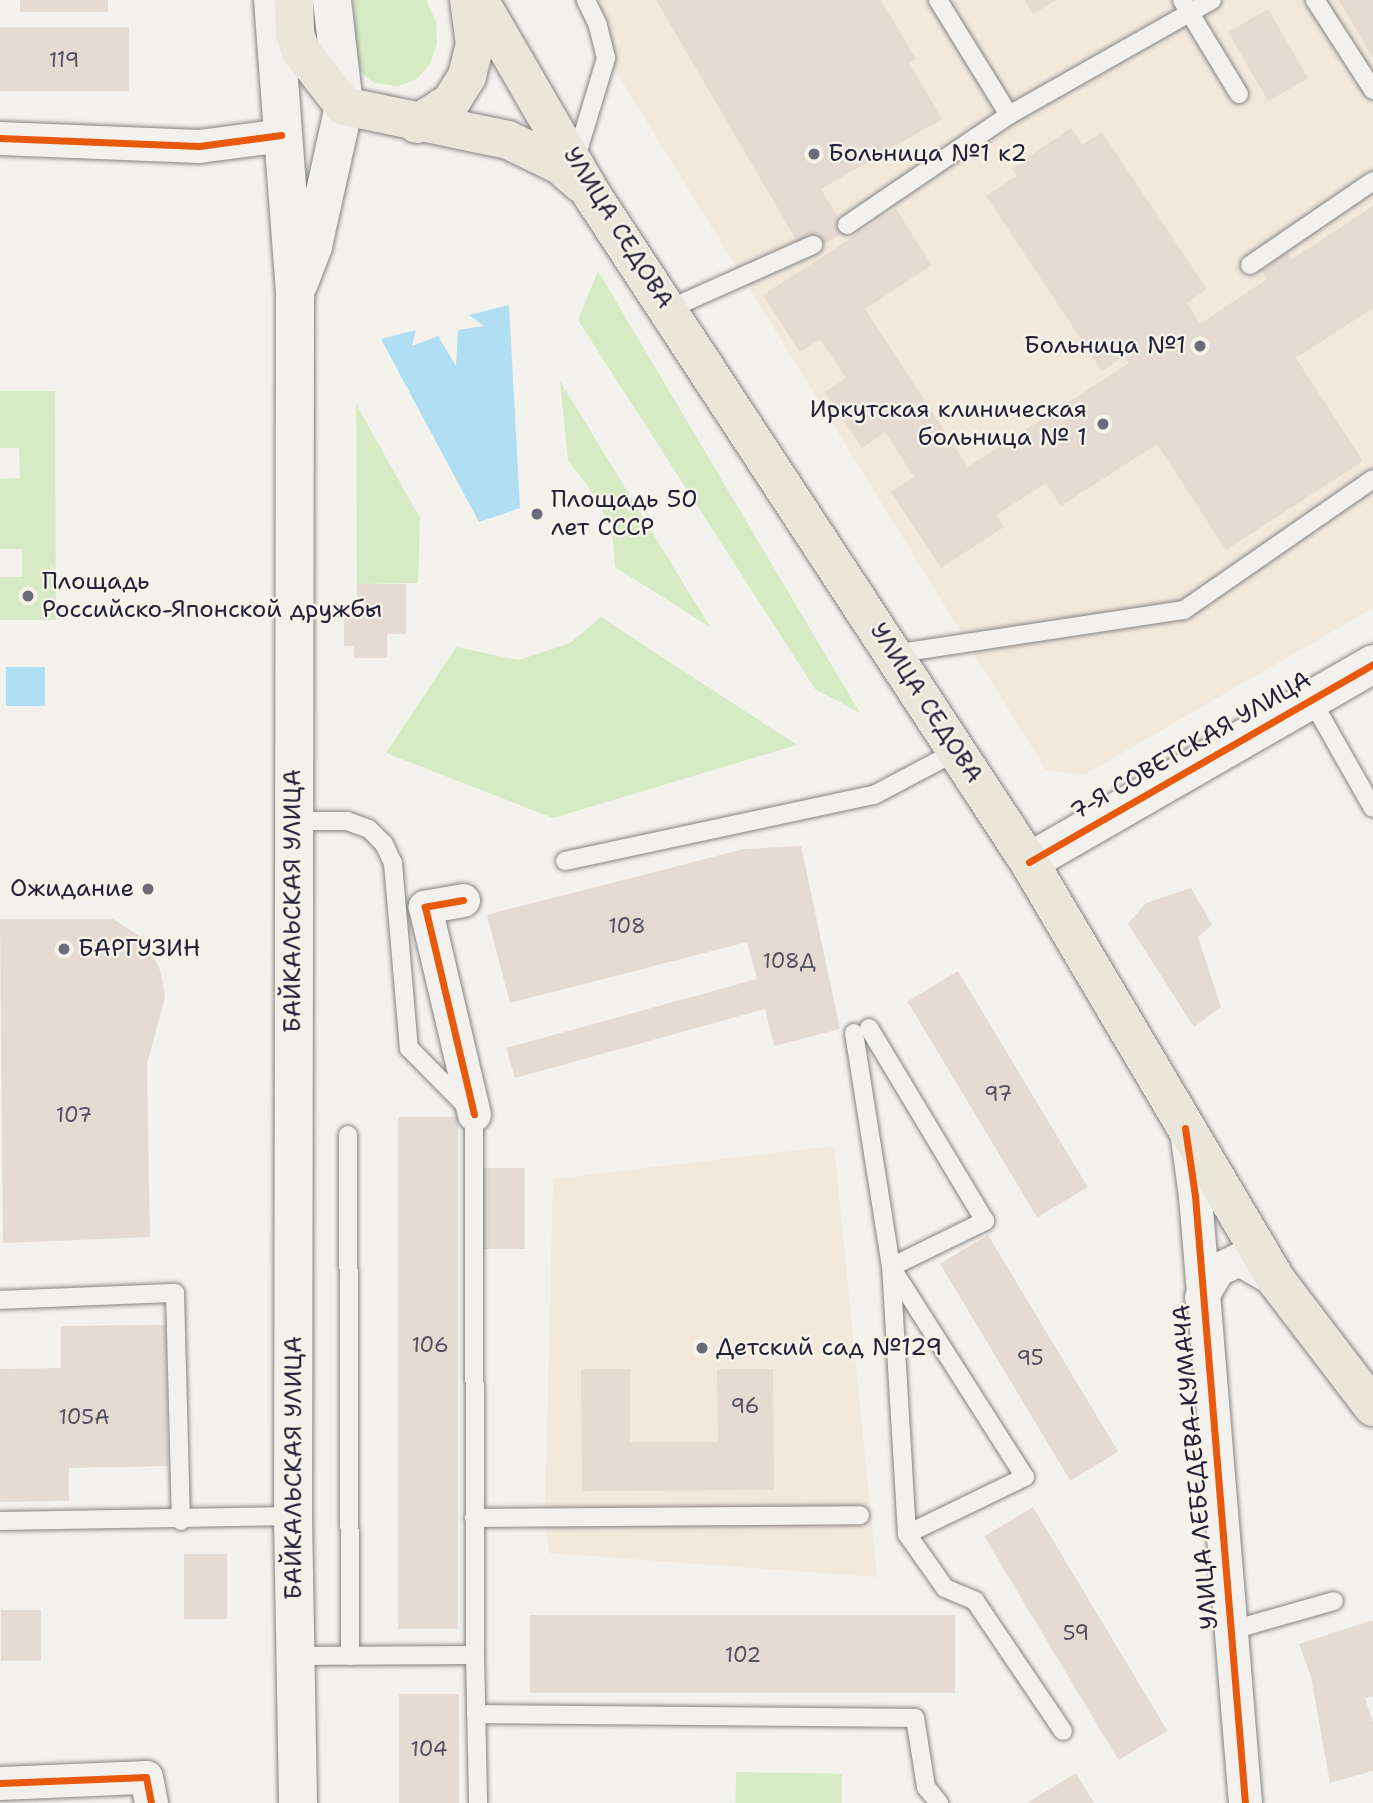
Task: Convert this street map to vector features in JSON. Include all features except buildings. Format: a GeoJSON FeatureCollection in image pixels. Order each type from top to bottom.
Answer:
{"type":"FeatureCollection","features":[{"type":"Feature","properties":{"kind":"main road","name":"БАЙКАЛЬСКАЯ УЛИЦА"},"geometry":{"type":"LineString","coordinates":[[273,0],[295,295],[293,1516],[298,1803]]}},
{"type":"Feature","properties":{"kind":"main road"},"geometry":{"type":"LineString","coordinates":[[294,0],[294,26],[301,51],[344,106],[521,145],[572,173],[594,198]]}},
{"type":"Feature","properties":{"kind":"main road"},"geometry":{"type":"LineString","coordinates":[[295,295],[313,246],[344,106],[332,0]]}},
{"type":"Feature","properties":{"kind":"main road"},"geometry":{"type":"LineString","coordinates":[[417,124],[451,102],[467,76],[475,44],[469,0]]}},
{"type":"Feature","properties":{"kind":"main road","name":"УЛИЦА СЕДОВА"},"geometry":{"type":"LineString","coordinates":[[479,0],[575,161],[594,198],[670,309],[1029,862],[1276,1280],[1373,1407]]}},
{"type":"Feature","properties":{"kind":"main road","name":"7-Я СОВЕТСКАЯ УЛИЦА"},"geometry":{"type":"LineString","coordinates":[[1029,862],[1373,664]]}},
{"type":"Feature","properties":{"kind":"street"},"geometry":{"type":"LineString","coordinates":[[0,138],[199,146],[281,135]]}},
{"type":"Feature","properties":{"kind":"street"},"geometry":{"type":"LineString","coordinates":[[463,900],[425,907],[474,1114]]}},
{"type":"Feature","properties":{"kind":"street","name":"УЛИЦА ЛЕБЕДЕВА-КУМАЧА"},"geometry":{"type":"LineString","coordinates":[[1185,1128],[1245,1803]]}},
{"type":"Feature","properties":{"kind":"street","name":"УЛИЦА ЛЕБЕДЕВА-КУМАЧА"},"geometry":{"type":"LineString","coordinates":[[1201,1297],[1218,1269],[1239,1259],[1276,1280]]}},
{"type":"Feature","properties":{"kind":"street"},"geometry":{"type":"LineString","coordinates":[[0,1783],[146,1777],[151,1803]]}},
{"type":"Feature","properties":{"kind":"lane"},"geometry":{"type":"LineString","coordinates":[[575,161],[606,58],[598,25],[586,0]]}},
{"type":"Feature","properties":{"kind":"lane"},"geometry":{"type":"LineString","coordinates":[[938,0],[1009,115]]}},
{"type":"Feature","properties":{"kind":"lane"},"geometry":{"type":"LineString","coordinates":[[847,225],[1009,115],[1186,6],[1212,0]]}},
{"type":"Feature","properties":{"kind":"lane"},"geometry":{"type":"LineString","coordinates":[[1315,0],[1373,90]]}},
{"type":"Feature","properties":{"kind":"lane"},"geometry":{"type":"LineString","coordinates":[[1186,6],[1239,94]]}},
{"type":"Feature","properties":{"kind":"lane"},"geometry":{"type":"LineString","coordinates":[[1250,265],[1373,181]]}},
{"type":"Feature","properties":{"kind":"lane"},"geometry":{"type":"LineString","coordinates":[[670,309],[813,246]]}},
{"type":"Feature","properties":{"kind":"lane"},"geometry":{"type":"LineString","coordinates":[[893,654],[1184,610],[1373,479]]}},
{"type":"Feature","properties":{"kind":"lane"},"geometry":{"type":"LineString","coordinates":[[1311,699],[1373,808]]}},
{"type":"Feature","properties":{"kind":"lane"},"geometry":{"type":"LineString","coordinates":[[565,861],[874,795],[957,751]]}},
{"type":"Feature","properties":{"kind":"lane"},"geometry":{"type":"LineString","coordinates":[[293,821],[347,821],[369,828],[384,844],[393,863],[396,886],[409,1048],[474,1114],[474,1655],[478,1803]]}},
{"type":"Feature","properties":{"kind":"lane"},"geometry":{"type":"LineString","coordinates":[[891,1267],[985,1221],[862,1031],[891,1267],[907,1534],[945,1588],[975,1601],[1063,1731]]}},
{"type":"Feature","properties":{"kind":"lane"},"geometry":{"type":"LineString","coordinates":[[348,1135],[351,1656]]}},
{"type":"Feature","properties":{"kind":"lane"},"geometry":{"type":"LineString","coordinates":[[891,1267],[1025,1477],[907,1534]]}},
{"type":"Feature","properties":{"kind":"lane"},"geometry":{"type":"LineString","coordinates":[[0,1300],[175,1293],[181,1521]]}},
{"type":"Feature","properties":{"kind":"lane"},"geometry":{"type":"LineString","coordinates":[[474,1518],[860,1515]]}},
{"type":"Feature","properties":{"kind":"lane"},"geometry":{"type":"LineString","coordinates":[[0,1521],[181,1521],[293,1516]]}},
{"type":"Feature","properties":{"kind":"lane"},"geometry":{"type":"LineString","coordinates":[[1230,1631],[1334,1601]]}},
{"type":"Feature","properties":{"kind":"lane"},"geometry":{"type":"LineString","coordinates":[[295,1656],[474,1655]]}},
{"type":"Feature","properties":{"kind":"lane"},"geometry":{"type":"LineString","coordinates":[[476,1714],[915,1718],[926,1787],[939,1803]]}},
{"type":"Feature","properties":{"kind":"shaded area","name":"Иркутская клиническая больница № 1"},"geometry":{"type":"Polygon","coordinates":[[[572,0],[1373,0],[1373,608],[1084,775],[1046,770],[572,0]]]}},
{"type":"Feature","properties":{"kind":"shaded area","name":"Детский сад №129"},"geometry":{"type":"Polygon","coordinates":[[[834,1146],[877,1577],[549,1553],[545,1516],[553,1179],[834,1146]]]}},
{"type":"Feature","properties":{"kind":"green space"},"geometry":{"type":"Polygon","coordinates":[[[353,0],[426,0],[436,22],[437,44],[430,64],[417,79],[398,86],[374,83],[364,75],[356,61],[353,0]]]}},
{"type":"Feature","properties":{"kind":"green space"},"geometry":{"type":"Polygon","coordinates":[[[598,271],[860,713],[815,689],[578,320],[598,271]]]}},
{"type":"Feature","properties":{"kind":"green space"},"geometry":{"type":"Polygon","coordinates":[[[560,381],[710,627],[615,567],[612,529],[595,496],[568,460],[560,381]]]}},
{"type":"Feature","properties":{"kind":"green space"},"geometry":{"type":"Polygon","coordinates":[[[0,391],[55,391],[56,620],[0,620],[0,577],[22,577],[22,549],[0,549],[0,479],[20,478],[19,448],[0,448],[0,391]]]}},
{"type":"Feature","properties":{"kind":"green space"},"geometry":{"type":"Polygon","coordinates":[[[356,404],[420,518],[418,583],[357,584],[356,404]]]}},
{"type":"Feature","properties":{"kind":"green space"},"geometry":{"type":"Polygon","coordinates":[[[601,617],[797,745],[553,818],[386,753],[456,647],[519,660],[570,643],[601,617]]]}},
{"type":"Feature","properties":{"kind":"green space"},"geometry":{"type":"Polygon","coordinates":[[[736,1772],[842,1774],[841,1803],[735,1803],[736,1772]]]}},
{"type":"Feature","properties":{"kind":"water"},"geometry":{"type":"Polygon","coordinates":[[[509,305],[520,508],[479,522],[381,339],[416,330],[412,346],[438,336],[456,366],[458,330],[484,326],[469,315],[509,305]]]}},
{"type":"Feature","properties":{"kind":"water"},"geometry":{"type":"Polygon","coordinates":[[[6,667],[45,667],[45,706],[6,706],[6,667]]]}},
{"type":"Feature","properties":{"kind":"cycle path"},"geometry":{"type":"LineString","coordinates":[[0,138],[199,146],[281,135]]}},
{"type":"Feature","properties":{"kind":"cycle path"},"geometry":{"type":"LineString","coordinates":[[1029,862],[1373,664]]}},
{"type":"Feature","properties":{"kind":"cycle path"},"geometry":{"type":"LineString","coordinates":[[463,900],[425,907],[474,1114]]}},
{"type":"Feature","properties":{"kind":"cycle path"},"geometry":{"type":"LineString","coordinates":[[1185,1128],[1195,1196],[1245,1803]]}},
{"type":"Feature","properties":{"kind":"cycle path"},"geometry":{"type":"LineString","coordinates":[[0,1783],[146,1777],[151,1803]]}},
{"type":"Feature","properties":{"kind":"place","name":"Больница №1 к2"},"geometry":{"type":"Point","coordinates":[814,154]}},
{"type":"Feature","properties":{"kind":"place","name":"Больница №1"},"geometry":{"type":"Point","coordinates":[1200,346]}},
{"type":"Feature","properties":{"kind":"place","name":"Иркутская клиническая больница № 1"},"geometry":{"type":"Point","coordinates":[1103,424]}},
{"type":"Feature","properties":{"kind":"place","name":"Площадь 50 лет СССР"},"geometry":{"type":"Point","coordinates":[537,514]}},
{"type":"Feature","properties":{"kind":"place","name":"Площадь Российско-Японской дружбы"},"geometry":{"type":"Point","coordinates":[28,596]}},
{"type":"Feature","properties":{"kind":"place","name":"Ожидание"},"geometry":{"type":"Point","coordinates":[148,889]}},
{"type":"Feature","properties":{"kind":"place","name":"БАРГУЗИН"},"geometry":{"type":"Point","coordinates":[64,949]}},
{"type":"Feature","properties":{"kind":"place","name":"Детский сад №129"},"geometry":{"type":"Point","coordinates":[702,1348]}}]}
